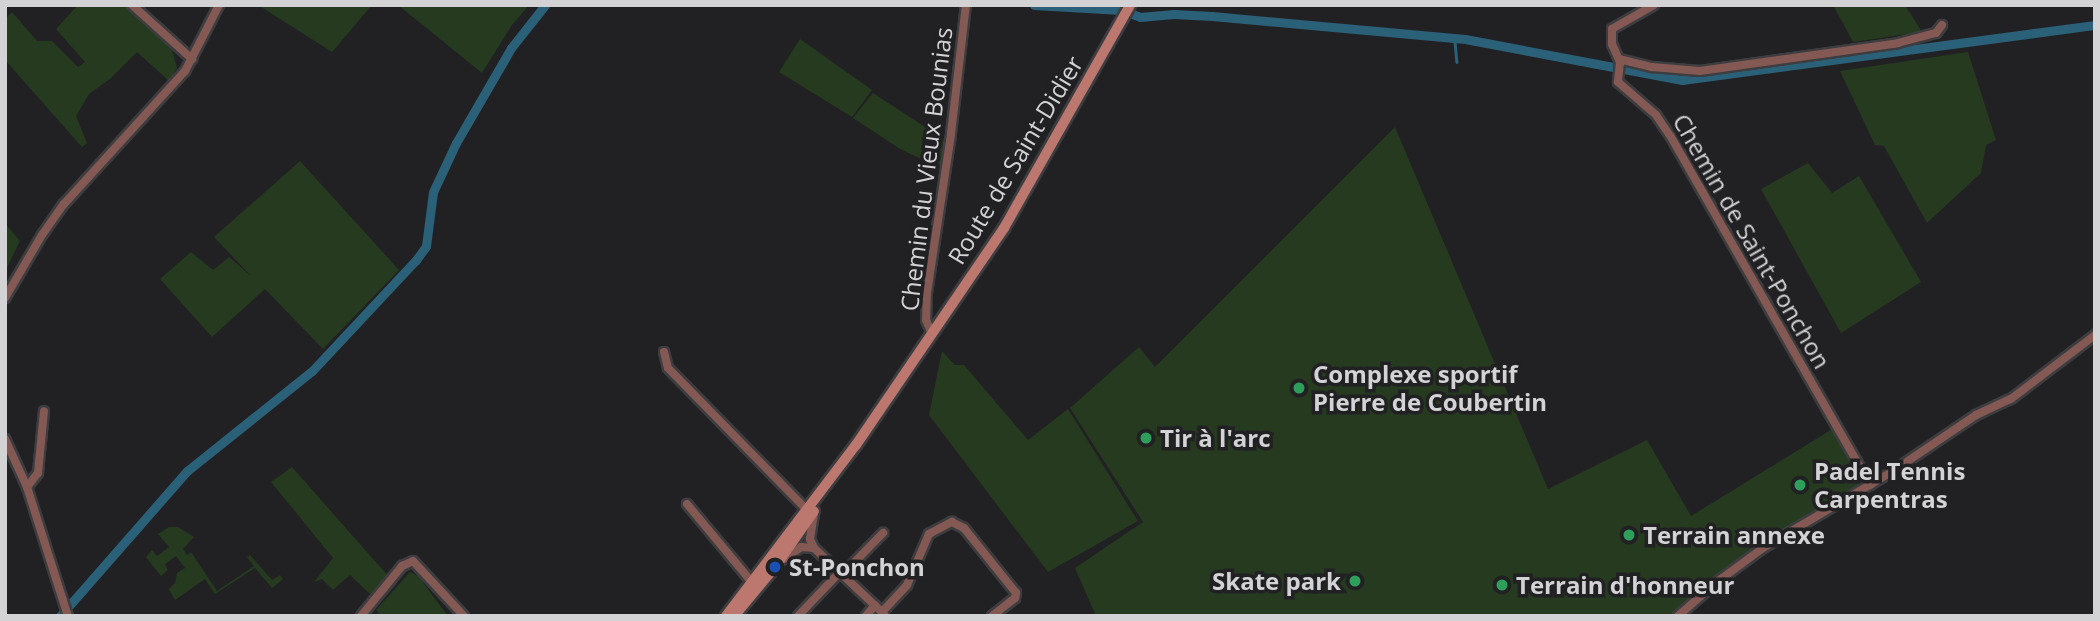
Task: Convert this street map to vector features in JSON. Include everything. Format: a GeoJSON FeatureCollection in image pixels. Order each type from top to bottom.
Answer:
{"type":"FeatureCollection","features":[{"type":"Feature","properties":{"kind":"main road","name":"Route de Saint-Didier"},"geometry":{"type":"LineString","coordinates":[[808,512],[1023,198],[1130,6]]}},
{"type":"Feature","properties":{"kind":"main road"},"geometry":{"type":"LineString","coordinates":[[726,616],[754,585],[775,567],[799,534],[808,512]]}},
{"type":"Feature","properties":{"kind":"main road"},"geometry":{"type":"LineString","coordinates":[[734,616],[779,545],[808,512]]}},
{"type":"Feature","properties":{"kind":"street"},"geometry":{"type":"LineString","coordinates":[[132,5],[192,59]]}},
{"type":"Feature","properties":{"kind":"street"},"geometry":{"type":"LineString","coordinates":[[5,298],[42,235],[64,204],[170,89],[192,59],[219,5]]}},
{"type":"Feature","properties":{"kind":"street","name":"Chemin de Saint-Ponchon"},"geometry":{"type":"LineString","coordinates":[[1654,5],[1612,29],[1612,44],[1619,61],[1618,82],[1656,115],[1671,137],[1870,485]]}},
{"type":"Feature","properties":{"kind":"street","name":"Chemin du Vieux Bounias"},"geometry":{"type":"LineString","coordinates":[[932,334],[926,320],[927,293],[951,134],[965,6]]}},
{"type":"Feature","properties":{"kind":"street"},"geometry":{"type":"LineString","coordinates":[[1619,61],[1700,71],[1898,43],[1927,37],[1936,33],[1942,25]]}},
{"type":"Feature","properties":{"kind":"street"},"geometry":{"type":"LineString","coordinates":[[1678,616],[1717,582],[1763,548],[1870,485],[1976,415],[2011,399],[2095,335]]}},
{"type":"Feature","properties":{"kind":"street"},"geometry":{"type":"LineString","coordinates":[[664,352],[668,368],[808,512],[811,544]]}},
{"type":"Feature","properties":{"kind":"street"},"geometry":{"type":"LineString","coordinates":[[27,488],[38,473],[44,411]]}},
{"type":"Feature","properties":{"kind":"street"},"geometry":{"type":"LineString","coordinates":[[5,439],[27,488],[68,616]]}},
{"type":"Feature","properties":{"kind":"street"},"geometry":{"type":"LineString","coordinates":[[687,504],[754,585]]}},
{"type":"Feature","properties":{"kind":"street"},"geometry":{"type":"LineString","coordinates":[[779,545],[799,534],[884,614],[907,585],[929,534],[952,522],[964,528],[1014,590],[1015,598],[992,616]]}},
{"type":"Feature","properties":{"kind":"street"},"geometry":{"type":"LineString","coordinates":[[797,616],[883,533]]}},
{"type":"Feature","properties":{"kind":"street"},"geometry":{"type":"LineString","coordinates":[[775,567],[798,548],[811,544]]}},
{"type":"Feature","properties":{"kind":"street"},"geometry":{"type":"LineString","coordinates":[[361,616],[402,566],[413,561],[464,616]]}},
{"type":"Feature","properties":{"kind":"street"},"geometry":{"type":"LineString","coordinates":[[866,616],[875,606]]}},
{"type":"Feature","properties":{"kind":"street"},"geometry":{"type":"LineString","coordinates":[[1004,607],[1009,616]]}},
{"type":"Feature","properties":{"kind":"green space"},"geometry":{"type":"Polygon","coordinates":[[[78,5],[127,5],[172,50],[177,68],[169,81],[137,52],[111,78],[89,94],[76,116],[87,143],[82,147],[5,60],[5,19],[12,12],[37,41],[52,41],[78,67],[85,62],[56,29],[78,5]]]}},
{"type":"Feature","properties":{"kind":"green space"},"geometry":{"type":"Polygon","coordinates":[[[258,5],[372,5],[332,52],[258,5]]]}},
{"type":"Feature","properties":{"kind":"green space"},"geometry":{"type":"Polygon","coordinates":[[[398,5],[529,5],[512,25],[482,73],[398,5]]]}},
{"type":"Feature","properties":{"kind":"green space"},"geometry":{"type":"Polygon","coordinates":[[[1833,5],[1905,5],[1922,32],[1853,42],[1833,5]]]}},
{"type":"Feature","properties":{"kind":"green space"},"geometry":{"type":"Polygon","coordinates":[[[800,39],[872,90],[852,117],[779,72],[800,39]]]}},
{"type":"Feature","properties":{"kind":"green space"},"geometry":{"type":"Polygon","coordinates":[[[1968,52],[1996,140],[1986,145],[1981,173],[1927,223],[1884,146],[1875,145],[1840,71],[1968,52]]]}},
{"type":"Feature","properties":{"kind":"green space"},"geometry":{"type":"Polygon","coordinates":[[[873,93],[948,142],[943,169],[900,149],[853,118],[873,93]]]}},
{"type":"Feature","properties":{"kind":"green space","name":"Complexe sportif Pierre de Coubertin"},"geometry":{"type":"Polygon","coordinates":[[[1395,127],[1548,489],[1647,440],[1691,516],[1834,428],[1865,482],[1745,556],[1710,581],[1671,616],[1096,616],[1075,568],[1143,522],[1070,408],[1139,347],[1155,367],[1395,127]]]}},
{"type":"Feature","properties":{"kind":"green space"},"geometry":{"type":"Polygon","coordinates":[[[300,161],[399,270],[323,349],[265,289],[212,337],[160,279],[191,252],[213,270],[229,257],[251,276],[214,237],[300,161]]]}},
{"type":"Feature","properties":{"kind":"green space"},"geometry":{"type":"Polygon","coordinates":[[[1808,163],[1832,193],[1859,176],[1921,282],[1841,333],[1761,189],[1808,163]]]}},
{"type":"Feature","properties":{"kind":"green space"},"geometry":{"type":"Polygon","coordinates":[[[5,223],[20,241],[5,272],[5,223]]]}},
{"type":"Feature","properties":{"kind":"green space"},"geometry":{"type":"Polygon","coordinates":[[[942,351],[955,365],[964,365],[1028,440],[1068,409],[1138,521],[1048,572],[929,415],[942,351]]]}},
{"type":"Feature","properties":{"kind":"green space"},"geometry":{"type":"Polygon","coordinates":[[[292,467],[389,577],[372,596],[350,575],[333,590],[322,579],[314,582],[333,558],[271,482],[292,467]]]}},
{"type":"Feature","properties":{"kind":"green space"},"geometry":{"type":"Polygon","coordinates":[[[169,527],[178,527],[194,537],[183,549],[187,555],[191,552],[217,591],[254,566],[247,557],[250,555],[272,580],[280,575],[283,579],[272,588],[255,568],[215,594],[205,579],[175,600],[169,589],[175,583],[177,573],[185,568],[176,556],[165,564],[168,570],[161,576],[146,557],[152,550],[157,556],[169,547],[158,534],[169,527]]]}},
{"type":"Feature","properties":{"kind":"green space"},"geometry":{"type":"Polygon","coordinates":[[[410,572],[418,576],[448,616],[382,616],[376,610],[410,572]]]}},
{"type":"Feature","properties":{"kind":"waterway"},"geometry":{"type":"LineString","coordinates":[[60,616],[187,471],[312,371],[416,260],[426,246],[433,192],[456,143],[511,48],[545,5]]}},
{"type":"Feature","properties":{"kind":"waterway"},"geometry":{"type":"LineString","coordinates":[[1034,5],[1121,10],[1140,17],[1174,14],[1212,16],[1465,39],[1682,80],[2095,25]]}},
{"type":"Feature","properties":{"kind":"waterway"},"geometry":{"type":"LineString","coordinates":[[1455,41],[1457,62]]}},
{"type":"Feature","properties":{"kind":"place","name":"Complexe sportif Pierre de Coubertin"},"geometry":{"type":"Point","coordinates":[1299,388]}},
{"type":"Feature","properties":{"kind":"place","name":"Tir à l'arc"},"geometry":{"type":"Point","coordinates":[1146,438]}},
{"type":"Feature","properties":{"kind":"place","name":"Padel Tennis Carpentras"},"geometry":{"type":"Point","coordinates":[1800,485]}},
{"type":"Feature","properties":{"kind":"place","name":"Terrain annexe"},"geometry":{"type":"Point","coordinates":[1629,535]}},
{"type":"Feature","properties":{"kind":"place","name":"St-Ponchon"},"geometry":{"type":"Point","coordinates":[775,567]}},
{"type":"Feature","properties":{"kind":"place","name":"Skate park"},"geometry":{"type":"Point","coordinates":[1355,581]}},
{"type":"Feature","properties":{"kind":"place","name":"Terrain d'honneur"},"geometry":{"type":"Point","coordinates":[1502,585]}}]}
